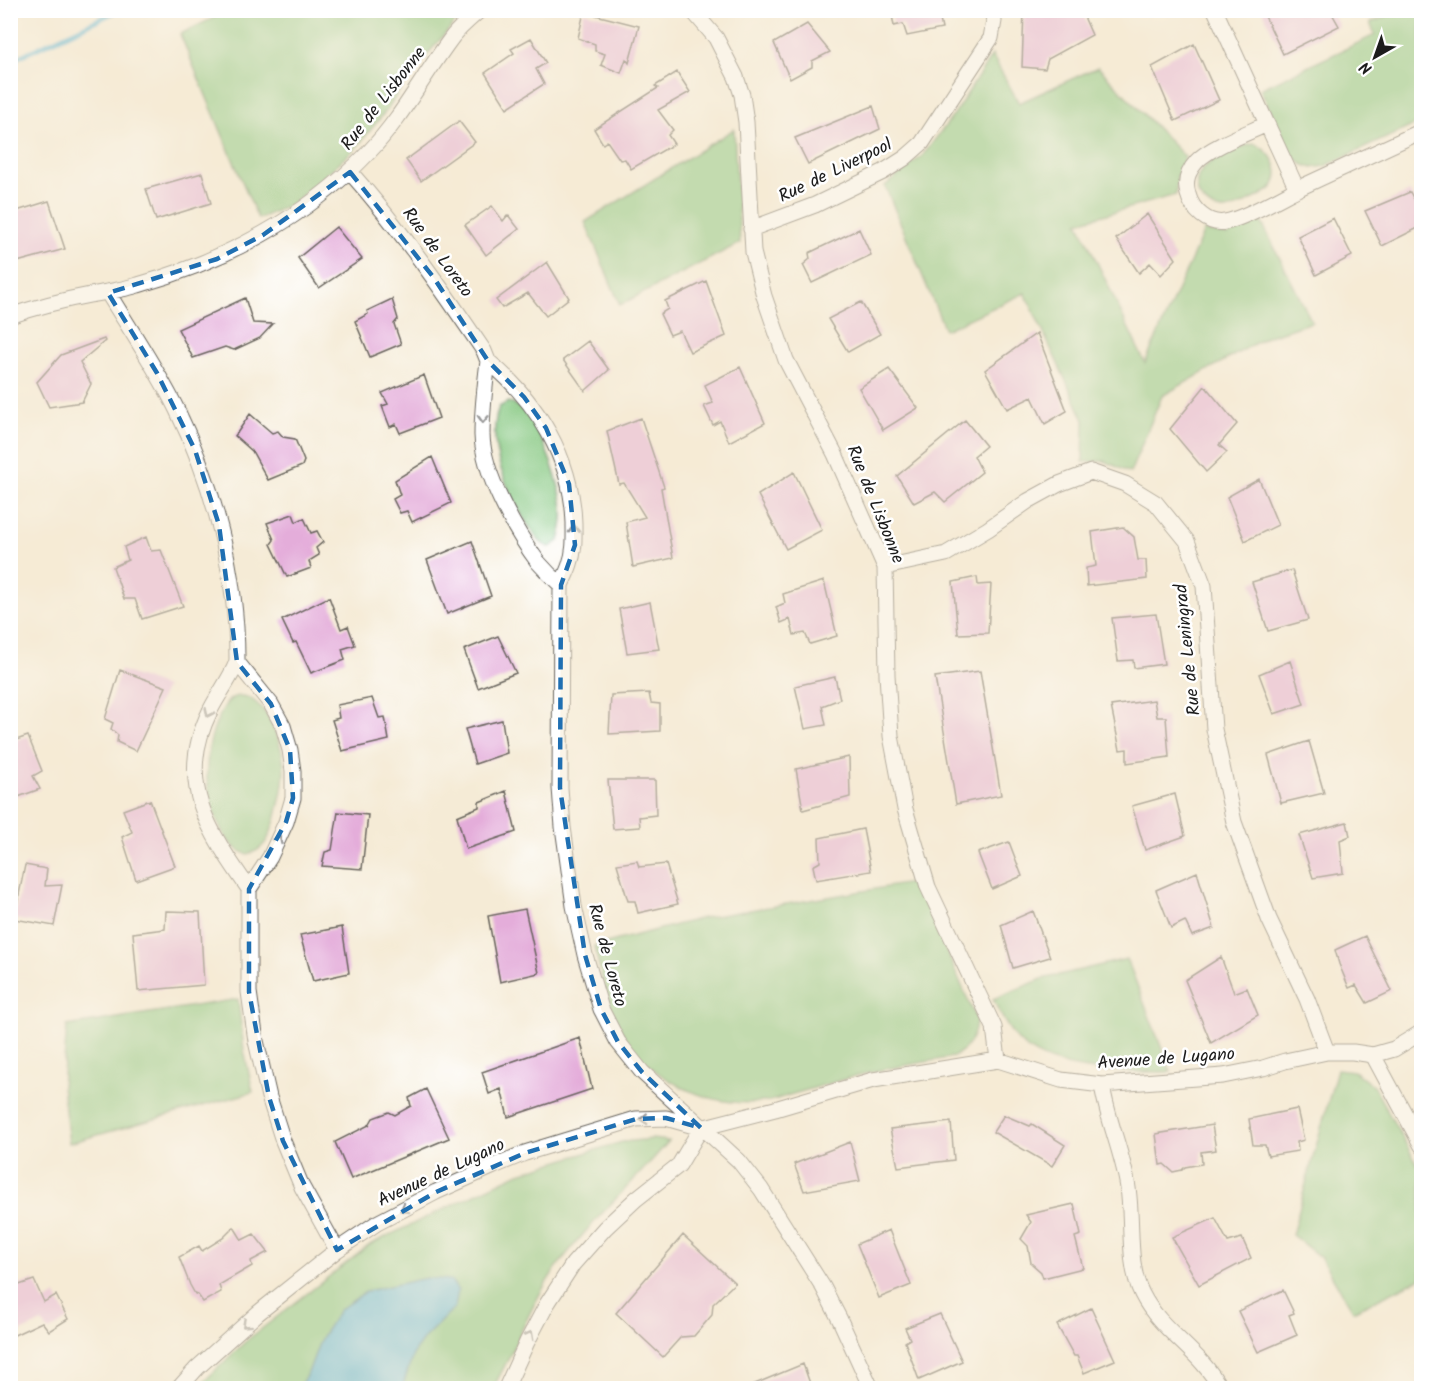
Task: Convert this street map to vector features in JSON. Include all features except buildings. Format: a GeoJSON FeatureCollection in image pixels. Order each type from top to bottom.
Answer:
{"type":"FeatureCollection","features":[{"type":"Feature","properties":{"kind":"street","name":"Rue de Lisbonne"},"geometry":{"type":"LineString","coordinates":[[10,316],[52,303],[138,286],[217,259],[263,235],[298,212],[350,172],[386,132],[454,34],[480,10]]}},
{"type":"Feature","properties":{"kind":"street","name":"Rue de Lisbonne"},"geometry":{"type":"LineString","coordinates":[[692,10],[716,38],[736,77],[742,95],[746,122],[753,252],[758,279],[786,360],[835,453],[885,567],[887,675],[891,736],[904,809],[928,887],[994,1028],[998,1060]]}},
{"type":"Feature","properties":{"kind":"street","name":"Rue de Liverpool"},"geometry":{"type":"LineString","coordinates":[[751,229],[815,205],[883,172],[905,158],[922,143],[991,38],[994,21],[992,10]]}},
{"type":"Feature","properties":{"kind":"street"},"geometry":{"type":"LineString","coordinates":[[1215,10],[1297,189]]}},
{"type":"Feature","properties":{"kind":"street"},"geometry":{"type":"LineString","coordinates":[[1267,124],[1204,154],[1188,173],[1185,182],[1188,195],[1194,208],[1202,216],[1212,221],[1225,222],[1254,211],[1422,131]]}},
{"type":"Feature","properties":{"kind":"street","name":"Rue de Loreto"},"geometry":{"type":"LineString","coordinates":[[350,172],[375,200],[434,278],[484,351],[488,361],[503,373],[524,397],[546,428],[563,461],[573,504],[575,545],[570,566],[561,585],[560,788],[569,868],[585,955],[601,1009],[618,1042],[642,1072],[739,1161],[761,1189],[814,1271],[840,1320],[871,1389]]}},
{"type":"Feature","properties":{"kind":"street"},"geometry":{"type":"LineString","coordinates":[[108,293],[158,373],[177,410],[208,488],[226,559],[233,603],[237,662],[199,735],[196,777],[198,798],[206,821],[220,848],[249,889]]}},
{"type":"Feature","properties":{"kind":"street"},"geometry":{"type":"LineString","coordinates":[[488,361],[482,436],[484,453],[493,480],[510,515],[538,562],[561,585]]}},
{"type":"Feature","properties":{"kind":"street","name":"Rue de Leningrad"},"geometry":{"type":"LineString","coordinates":[[885,567],[946,554],[988,529],[1028,501],[1059,484],[1091,472],[1125,484],[1156,503],[1187,541],[1204,586],[1214,729],[1234,822],[1269,919],[1307,999],[1327,1052]]}},
{"type":"Feature","properties":{"kind":"street"},"geometry":{"type":"LineString","coordinates":[[237,662],[271,704],[283,726],[293,771],[293,798],[286,822],[270,857],[249,889],[249,992],[256,1041],[269,1097],[283,1141],[302,1187],[337,1250]]}},
{"type":"Feature","properties":{"kind":"street","name":"Avenue de Lugano"},"geometry":{"type":"LineString","coordinates":[[179,1389],[197,1368],[258,1313],[337,1250],[377,1224],[436,1192],[525,1153],[636,1119],[666,1118],[701,1128],[776,1109],[873,1080],[998,1060],[1061,1080],[1102,1084],[1223,1076],[1263,1068],[1284,1060],[1327,1052],[1373,1055],[1394,1049],[1422,1032]]}},
{"type":"Feature","properties":{"kind":"street"},"geometry":{"type":"LineString","coordinates":[[1373,1055],[1422,1146]]}},
{"type":"Feature","properties":{"kind":"street"},"geometry":{"type":"LineString","coordinates":[[1102,1084],[1105,1107],[1127,1179],[1131,1204],[1134,1271],[1141,1292],[1159,1321],[1206,1366],[1220,1389]]}},
{"type":"Feature","properties":{"kind":"street"},"geometry":{"type":"LineString","coordinates":[[506,1389],[526,1342],[573,1264],[605,1228],[636,1199],[679,1165],[701,1128]]}},
{"type":"Feature","properties":{"kind":"highlighted area"},"geometry":{"type":"Polygon","coordinates":[[[350,172],[434,278],[488,361],[524,397],[546,428],[569,484],[575,545],[561,585],[560,788],[585,955],[601,1009],[618,1042],[642,1072],[701,1128],[666,1118],[636,1119],[525,1153],[436,1192],[337,1250],[283,1141],[269,1097],[249,992],[249,889],[286,822],[293,798],[290,750],[271,704],[237,662],[219,525],[195,450],[157,373],[108,293],[217,259],[263,235],[350,172]]]}},
{"type":"Feature","properties":{"kind":"green space"},"geometry":{"type":"Polygon","coordinates":[[[230,10],[465,11],[413,71],[386,111],[356,148],[292,204],[258,219],[180,34],[230,10]]]}},
{"type":"Feature","properties":{"kind":"green space"},"geometry":{"type":"Polygon","coordinates":[[[1400,11],[1421,11],[1421,122],[1325,166],[1312,168],[1302,164],[1292,155],[1260,89],[1375,35],[1370,23],[1400,11]]]}},
{"type":"Feature","properties":{"kind":"green space"},"geometry":{"type":"Polygon","coordinates":[[[992,55],[1019,103],[1098,67],[1185,157],[1177,177],[1176,195],[1078,222],[1145,363],[1204,231],[1227,235],[1261,221],[1312,322],[1266,337],[1162,396],[1130,473],[1105,461],[1083,462],[1084,420],[1025,293],[945,330],[885,186],[923,155],[953,116],[992,55]]]}},
{"type":"Feature","properties":{"kind":"green space"},"geometry":{"type":"Polygon","coordinates":[[[734,129],[740,243],[620,305],[585,222],[734,129]]]}},
{"type":"Feature","properties":{"kind":"green space"},"geometry":{"type":"Polygon","coordinates":[[[1255,144],[1270,155],[1276,166],[1274,185],[1259,196],[1230,209],[1222,210],[1208,206],[1200,197],[1197,187],[1202,170],[1228,152],[1255,144]]]}},
{"type":"Feature","properties":{"kind":"green space"},"geometry":{"type":"Polygon","coordinates":[[[508,402],[519,407],[537,431],[557,481],[563,508],[563,520],[559,541],[550,547],[541,542],[530,528],[514,501],[501,470],[495,438],[495,422],[499,407],[508,402]]]}},
{"type":"Feature","properties":{"kind":"green space"},"geometry":{"type":"Polygon","coordinates":[[[244,696],[253,700],[268,717],[274,729],[284,764],[283,786],[269,837],[258,850],[247,854],[238,850],[223,834],[210,800],[207,779],[209,746],[217,722],[229,700],[244,696]]]}},
{"type":"Feature","properties":{"kind":"green space"},"geometry":{"type":"Polygon","coordinates":[[[916,882],[976,1018],[975,1031],[970,1041],[953,1057],[870,1072],[770,1101],[741,1103],[700,1095],[662,1075],[645,1062],[631,1046],[615,1018],[594,946],[703,918],[916,882]]]}},
{"type":"Feature","properties":{"kind":"green space"},"geometry":{"type":"Polygon","coordinates":[[[1127,959],[1171,1072],[1094,1070],[1055,1062],[1038,1055],[1018,1040],[993,999],[1042,979],[1127,959]]]}},
{"type":"Feature","properties":{"kind":"green space"},"geometry":{"type":"Polygon","coordinates":[[[238,999],[244,1050],[253,1092],[69,1143],[62,1086],[67,1026],[238,999]]]}},
{"type":"Feature","properties":{"kind":"green space"},"geometry":{"type":"Polygon","coordinates":[[[1337,1069],[1354,1071],[1374,1087],[1421,1171],[1421,1278],[1353,1311],[1321,1258],[1292,1235],[1337,1069]]]}},
{"type":"Feature","properties":{"kind":"green space"},"geometry":{"type":"Polygon","coordinates":[[[652,1139],[669,1141],[592,1224],[550,1277],[534,1304],[493,1388],[197,1388],[247,1340],[371,1244],[519,1173],[622,1142],[652,1139]]]}},
{"type":"Feature","properties":{"kind":"water"},"geometry":{"type":"Polygon","coordinates":[[[426,1278],[451,1280],[458,1291],[455,1307],[425,1337],[414,1352],[402,1388],[298,1388],[308,1373],[321,1338],[339,1310],[367,1291],[426,1278]]]}},
{"type":"Feature","properties":{"kind":"waterway"},"geometry":{"type":"LineString","coordinates":[[10,61],[119,10]]}}]}
